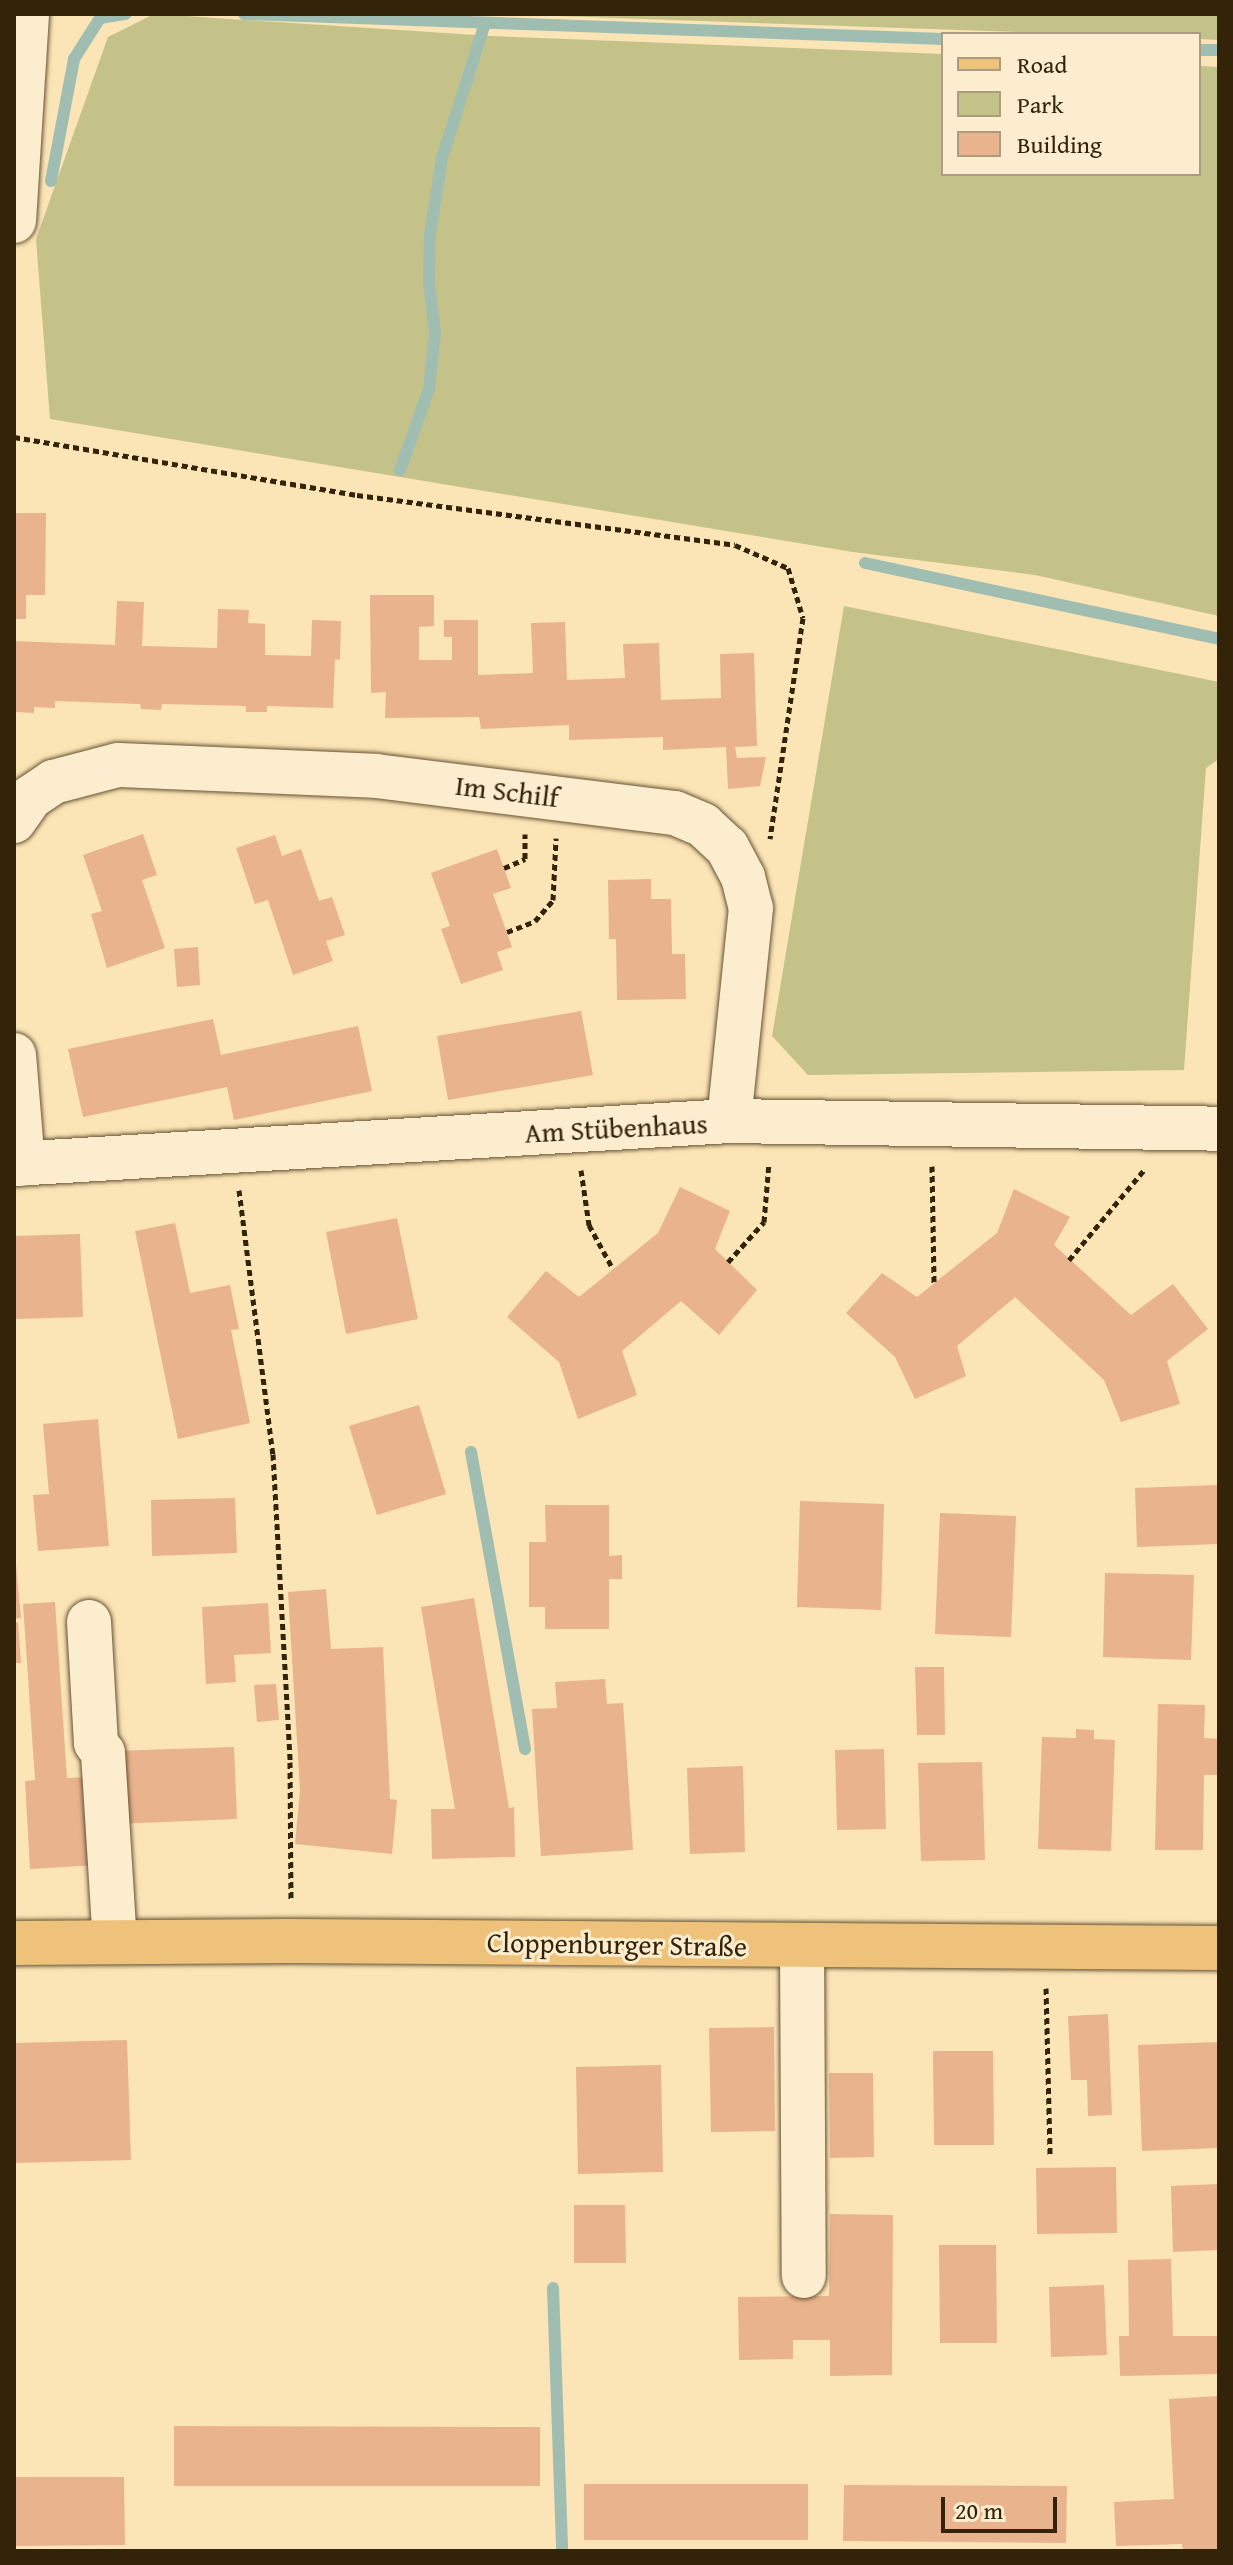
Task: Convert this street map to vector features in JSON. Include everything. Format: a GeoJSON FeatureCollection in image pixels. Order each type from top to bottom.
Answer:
{"type":"FeatureCollection","features":[{"type":"Feature","properties":{"kind":"main road","name":"Cloppenburger Straße"},"geometry":{"type":"LineString","coordinates":[[14,1943],[291,1941],[1219,1948]]}},
{"type":"Feature","properties":{"kind":"street"},"geometry":{"type":"LineString","coordinates":[[14,221],[27,14]]}},
{"type":"Feature","properties":{"kind":"street","name":"Im Schilf"},"geometry":{"type":"LineString","coordinates":[[14,821],[31,797],[53,782],[118,765],[376,776],[675,813],[703,825],[727,847],[743,877],[751,908],[747,1122]]}},
{"type":"Feature","properties":{"kind":"street"},"geometry":{"type":"LineString","coordinates":[[14,1055],[19,1164]]}},
{"type":"Feature","properties":{"kind":"street","name":"Am Stübenhaus"},"geometry":{"type":"LineString","coordinates":[[19,1164],[234,1149],[747,1122],[1198,1129]]}},
{"type":"Feature","properties":{"kind":"street"},"geometry":{"type":"LineString","coordinates":[[89,1622],[96,1743],[103,1753],[115,1942]]}},
{"type":"Feature","properties":{"kind":"street"},"geometry":{"type":"LineString","coordinates":[[802,1946],[804,2276]]}},
{"type":"Feature","properties":{"kind":"path"},"geometry":{"type":"LineString","coordinates":[[14,437],[357,495],[735,545],[788,568],[803,618],[770,839],[743,877]]}},
{"type":"Feature","properties":{"kind":"path"},"geometry":{"type":"LineString","coordinates":[[507,932],[535,921],[553,900],[558,797]]}},
{"type":"Feature","properties":{"kind":"path"},"geometry":{"type":"LineString","coordinates":[[728,1262],[764,1222],[770,1175],[747,1122]]}},
{"type":"Feature","properties":{"kind":"path"},"geometry":{"type":"LineString","coordinates":[[932,1125],[934,1284]]}},
{"type":"Feature","properties":{"kind":"path"},"geometry":{"type":"LineString","coordinates":[[1069,1260],[1198,1129]]}},
{"type":"Feature","properties":{"kind":"path"},"geometry":{"type":"LineString","coordinates":[[574,1130],[589,1225],[613,1269]]}},
{"type":"Feature","properties":{"kind":"path"},"geometry":{"type":"LineString","coordinates":[[234,1149],[273,1454],[290,1762],[291,1941]]}},
{"type":"Feature","properties":{"kind":"path"},"geometry":{"type":"LineString","coordinates":[[1045,1947],[1050,2155]]}},
{"type":"Feature","properties":{"kind":"green space"},"geometry":{"type":"Polygon","coordinates":[[[154,14],[491,36],[941,54],[941,176],[1201,176],[1201,66],[1219,67],[1219,616],[1035,575],[853,552],[50,419],[36,239],[108,37],[154,14]]]}},
{"type":"Feature","properties":{"kind":"green space"},"geometry":{"type":"Polygon","coordinates":[[[499,14],[1219,14],[1219,40],[1201,39],[1201,32],[1016,32],[499,14]]]}},
{"type":"Feature","properties":{"kind":"green space"},"geometry":{"type":"Polygon","coordinates":[[[844,606],[1219,682],[1219,759],[1206,768],[1184,1070],[808,1075],[772,1036],[844,606]]]}},
{"type":"Feature","properties":{"kind":"building"},"geometry":{"type":"Polygon","coordinates":[[[14,513],[46,513],[45,595],[26,595],[26,619],[14,619],[14,513]]]}},
{"type":"Feature","properties":{"kind":"building"},"geometry":{"type":"Polygon","coordinates":[[[370,595],[434,595],[434,626],[419,627],[419,660],[452,660],[452,637],[444,637],[444,620],[478,620],[478,675],[533,673],[531,623],[565,622],[567,680],[625,678],[623,644],[659,643],[661,700],[721,698],[720,654],[754,653],[757,746],[735,747],[737,758],[766,757],[760,786],[728,789],[726,747],[663,750],[663,737],[569,740],[569,725],[481,729],[479,717],[385,718],[386,692],[371,693],[370,595]]]}},
{"type":"Feature","properties":{"kind":"building"},"geometry":{"type":"Polygon","coordinates":[[[117,601],[144,602],[142,646],[217,648],[218,609],[249,610],[248,623],[265,624],[265,655],[311,656],[312,620],[341,621],[340,660],[335,659],[333,708],[267,706],[267,712],[246,712],[246,706],[162,704],[161,710],[141,709],[140,704],[55,701],[55,708],[34,707],[34,713],[15,712],[14,641],[115,645],[117,601]]]}},
{"type":"Feature","properties":{"kind":"building"},"geometry":{"type":"Polygon","coordinates":[[[143,834],[157,875],[142,880],[165,948],[107,968],[91,914],[102,911],[83,855],[143,834]]]}},
{"type":"Feature","properties":{"kind":"building"},"geometry":{"type":"Polygon","coordinates":[[[275,835],[282,856],[301,849],[319,901],[332,897],[345,935],[326,941],[333,961],[293,975],[268,900],[255,904],[236,848],[275,835]]]}},
{"type":"Feature","properties":{"kind":"building"},"geometry":{"type":"Polygon","coordinates":[[[497,849],[511,888],[493,894],[512,947],[497,952],[503,970],[461,984],[441,929],[450,926],[431,873],[497,849]]]}},
{"type":"Feature","properties":{"kind":"building"},"geometry":{"type":"Polygon","coordinates":[[[651,879],[651,899],[671,899],[672,954],[685,954],[686,999],[617,1000],[616,939],[609,939],[608,880],[651,879]]]}},
{"type":"Feature","properties":{"kind":"building"},"geometry":{"type":"Polygon","coordinates":[[[198,947],[200,985],[177,987],[174,949],[198,947]]]}},
{"type":"Feature","properties":{"kind":"building"},"geometry":{"type":"Polygon","coordinates":[[[581,1011],[593,1075],[448,1100],[437,1036],[581,1011]]]}},
{"type":"Feature","properties":{"kind":"building"},"geometry":{"type":"Polygon","coordinates":[[[213,1019],[221,1055],[358,1026],[372,1091],[234,1120],[227,1087],[83,1117],[68,1049],[213,1019]]]}},
{"type":"Feature","properties":{"kind":"building"},"geometry":{"type":"Polygon","coordinates":[[[680,1187],[730,1211],[715,1249],[757,1290],[719,1335],[681,1301],[622,1351],[637,1395],[578,1419],[559,1362],[507,1317],[546,1271],[579,1297],[658,1233],[680,1187]]]}},
{"type":"Feature","properties":{"kind":"building"},"geometry":{"type":"Polygon","coordinates":[[[1014,1189],[1070,1217],[1054,1245],[1131,1315],[1173,1284],[1208,1329],[1167,1361],[1180,1404],[1121,1422],[1104,1380],[1015,1297],[957,1346],[966,1376],[915,1399],[895,1357],[846,1313],[882,1273],[917,1297],[997,1233],[1014,1189]]]}},
{"type":"Feature","properties":{"kind":"building"},"geometry":{"type":"Polygon","coordinates":[[[397,1218],[418,1319],[346,1334],[326,1232],[397,1218]]]}},
{"type":"Feature","properties":{"kind":"building"},"geometry":{"type":"Polygon","coordinates":[[[175,1223],[190,1293],[230,1285],[239,1329],[231,1330],[250,1423],[178,1439],[135,1231],[175,1223]]]}},
{"type":"Feature","properties":{"kind":"building"},"geometry":{"type":"Polygon","coordinates":[[[80,1234],[83,1317],[15,1319],[14,1236],[80,1234]]]}},
{"type":"Feature","properties":{"kind":"building"},"geometry":{"type":"Polygon","coordinates":[[[419,1405],[446,1494],[377,1515],[349,1426],[419,1405]]]}},
{"type":"Feature","properties":{"kind":"building"},"geometry":{"type":"Polygon","coordinates":[[[98,1419],[109,1546],[38,1551],[33,1495],[49,1494],[43,1424],[98,1419]]]}},
{"type":"Feature","properties":{"kind":"building"},"geometry":{"type":"Polygon","coordinates":[[[1219,1485],[1219,1544],[1137,1547],[1135,1488],[1219,1485]]]}},
{"type":"Feature","properties":{"kind":"building"},"geometry":{"type":"Polygon","coordinates":[[[235,1498],[237,1553],[152,1556],[151,1500],[235,1498]]]}},
{"type":"Feature","properties":{"kind":"building"},"geometry":{"type":"Polygon","coordinates":[[[800,1501],[884,1504],[881,1610],[797,1607],[800,1501]]]}},
{"type":"Feature","properties":{"kind":"building"},"geometry":{"type":"Polygon","coordinates":[[[545,1505],[609,1505],[609,1556],[622,1555],[622,1579],[609,1579],[609,1629],[545,1629],[545,1607],[529,1607],[529,1542],[546,1542],[545,1505]]]}},
{"type":"Feature","properties":{"kind":"building"},"geometry":{"type":"Polygon","coordinates":[[[940,1513],[1016,1516],[1011,1637],[935,1634],[940,1513]]]}},
{"type":"Feature","properties":{"kind":"building"},"geometry":{"type":"Polygon","coordinates":[[[14,1544],[21,1618],[14,1619],[14,1544]]]}},
{"type":"Feature","properties":{"kind":"building"},"geometry":{"type":"Polygon","coordinates":[[[1105,1573],[1194,1575],[1191,1660],[1103,1657],[1105,1573]]]}},
{"type":"Feature","properties":{"kind":"building"},"geometry":{"type":"Polygon","coordinates":[[[326,1589],[331,1649],[383,1647],[390,1799],[397,1800],[392,1854],[295,1844],[300,1790],[288,1592],[326,1589]]]}},
{"type":"Feature","properties":{"kind":"building"},"geometry":{"type":"Polygon","coordinates":[[[474,1598],[509,1808],[514,1807],[515,1857],[432,1859],[431,1809],[455,1809],[421,1607],[474,1598]]]}},
{"type":"Feature","properties":{"kind":"building"},"geometry":{"type":"Polygon","coordinates":[[[55,1602],[67,1778],[93,1777],[98,1865],[30,1869],[25,1781],[35,1780],[23,1604],[55,1602]]]}},
{"type":"Feature","properties":{"kind":"building"},"geometry":{"type":"Polygon","coordinates":[[[268,1603],[271,1653],[234,1655],[236,1682],[206,1684],[202,1607],[268,1603]]]}},
{"type":"Feature","properties":{"kind":"building"},"geometry":{"type":"Polygon","coordinates":[[[18,1622],[21,1663],[14,1663],[14,1623],[18,1622]]]}},
{"type":"Feature","properties":{"kind":"building"},"geometry":{"type":"Polygon","coordinates":[[[915,1667],[944,1667],[945,1735],[917,1735],[915,1667]]]}},
{"type":"Feature","properties":{"kind":"building"},"geometry":{"type":"Polygon","coordinates":[[[605,1679],[607,1704],[623,1703],[633,1850],[541,1856],[532,1709],[557,1708],[555,1682],[605,1679]]]}},
{"type":"Feature","properties":{"kind":"building"},"geometry":{"type":"Polygon","coordinates":[[[276,1684],[279,1720],[257,1722],[254,1685],[276,1684]]]}},
{"type":"Feature","properties":{"kind":"building"},"geometry":{"type":"Polygon","coordinates":[[[1158,1704],[1205,1705],[1204,1738],[1219,1739],[1219,1775],[1204,1775],[1203,1850],[1155,1850],[1158,1704]]]}},
{"type":"Feature","properties":{"kind":"building"},"geometry":{"type":"Polygon","coordinates":[[[1076,1729],[1094,1730],[1094,1739],[1115,1740],[1111,1851],[1038,1849],[1042,1737],[1076,1738],[1076,1729]]]}},
{"type":"Feature","properties":{"kind":"building"},"geometry":{"type":"Polygon","coordinates":[[[234,1747],[237,1819],[116,1824],[113,1751],[234,1747]]]}},
{"type":"Feature","properties":{"kind":"building"},"geometry":{"type":"Polygon","coordinates":[[[884,1749],[886,1829],[837,1830],[835,1750],[884,1749]]]}},
{"type":"Feature","properties":{"kind":"building"},"geometry":{"type":"Polygon","coordinates":[[[982,1762],[985,1860],[921,1861],[918,1763],[982,1762]]]}},
{"type":"Feature","properties":{"kind":"building"},"geometry":{"type":"Polygon","coordinates":[[[743,1766],[745,1852],[690,1854],[687,1768],[743,1766]]]}},
{"type":"Feature","properties":{"kind":"building"},"geometry":{"type":"Polygon","coordinates":[[[1108,2014],[1112,2115],[1088,2116],[1087,2080],[1071,2080],[1068,2016],[1108,2014]]]}},
{"type":"Feature","properties":{"kind":"building"},"geometry":{"type":"Polygon","coordinates":[[[774,2027],[775,2131],[711,2132],[709,2028],[774,2027]]]}},
{"type":"Feature","properties":{"kind":"building"},"geometry":{"type":"Polygon","coordinates":[[[127,2040],[131,2160],[14,2163],[14,2043],[127,2040]]]}},
{"type":"Feature","properties":{"kind":"building"},"geometry":{"type":"Polygon","coordinates":[[[1219,2042],[1219,2148],[1142,2151],[1138,2045],[1219,2042]]]}},
{"type":"Feature","properties":{"kind":"building"},"geometry":{"type":"Polygon","coordinates":[[[933,2051],[993,2051],[994,2145],[934,2145],[933,2051]]]}},
{"type":"Feature","properties":{"kind":"building"},"geometry":{"type":"Polygon","coordinates":[[[661,2065],[663,2172],[578,2174],[576,2067],[661,2065]]]}},
{"type":"Feature","properties":{"kind":"building"},"geometry":{"type":"Polygon","coordinates":[[[829,2073],[873,2073],[874,2157],[830,2158],[829,2073]]]}},
{"type":"Feature","properties":{"kind":"building"},"geometry":{"type":"Polygon","coordinates":[[[1116,2167],[1117,2233],[1037,2234],[1036,2168],[1116,2167]]]}},
{"type":"Feature","properties":{"kind":"building"},"geometry":{"type":"Polygon","coordinates":[[[1219,2184],[1219,2250],[1173,2252],[1171,2186],[1219,2184]]]}},
{"type":"Feature","properties":{"kind":"building"},"geometry":{"type":"Polygon","coordinates":[[[574,2205],[625,2205],[626,2263],[574,2263],[574,2205]]]}},
{"type":"Feature","properties":{"kind":"building"},"geometry":{"type":"Polygon","coordinates":[[[830,2214],[893,2215],[892,2375],[830,2376],[830,2340],[793,2340],[793,2359],[739,2360],[738,2297],[829,2296],[830,2214]]]}},
{"type":"Feature","properties":{"kind":"building"},"geometry":{"type":"Polygon","coordinates":[[[939,2245],[996,2245],[997,2343],[940,2343],[939,2245]]]}},
{"type":"Feature","properties":{"kind":"building"},"geometry":{"type":"Polygon","coordinates":[[[1171,2259],[1173,2336],[1218,2336],[1218,2374],[1120,2376],[1119,2336],[1129,2336],[1128,2260],[1171,2259]]]}},
{"type":"Feature","properties":{"kind":"building"},"geometry":{"type":"Polygon","coordinates":[[[1104,2285],[1107,2355],[1051,2357],[1049,2287],[1104,2285]]]}},
{"type":"Feature","properties":{"kind":"building"},"geometry":{"type":"Polygon","coordinates":[[[1219,2396],[1219,2551],[1183,2551],[1182,2544],[1116,2546],[1114,2502],[1174,2499],[1169,2399],[1219,2396]]]}},
{"type":"Feature","properties":{"kind":"building"},"geometry":{"type":"Polygon","coordinates":[[[174,2426],[540,2427],[540,2486],[174,2486],[174,2426]]]}},
{"type":"Feature","properties":{"kind":"building"},"geometry":{"type":"Polygon","coordinates":[[[14,2477],[124,2477],[125,2545],[14,2546],[14,2477]]]}},
{"type":"Feature","properties":{"kind":"building"},"geometry":{"type":"Polygon","coordinates":[[[584,2484],[808,2484],[808,2540],[584,2540],[584,2484]]]}},
{"type":"Feature","properties":{"kind":"building"},"geometry":{"type":"Polygon","coordinates":[[[844,2485],[1067,2486],[1066,2543],[843,2541],[844,2485]]]}},
{"type":"Feature","properties":{"kind":"waterway"},"geometry":{"type":"LineString","coordinates":[[51,181],[74,59],[100,18],[126,14]]}},
{"type":"Feature","properties":{"kind":"waterway"},"geometry":{"type":"LineString","coordinates":[[244,14],[941,39]]}},
{"type":"Feature","properties":{"kind":"waterway"},"geometry":{"type":"LineString","coordinates":[[400,470],[429,389],[435,333],[429,282],[430,234],[442,158],[485,23]]}},
{"type":"Feature","properties":{"kind":"waterway"},"geometry":{"type":"LineString","coordinates":[[1201,50],[1219,50]]}},
{"type":"Feature","properties":{"kind":"waterway"},"geometry":{"type":"LineString","coordinates":[[865,563],[1219,639]]}},
{"type":"Feature","properties":{"kind":"waterway"},"geometry":{"type":"LineString","coordinates":[[471,1452],[525,1749]]}},
{"type":"Feature","properties":{"kind":"waterway"},"geometry":{"type":"LineString","coordinates":[[553,2288],[562,2551]]}}]}
